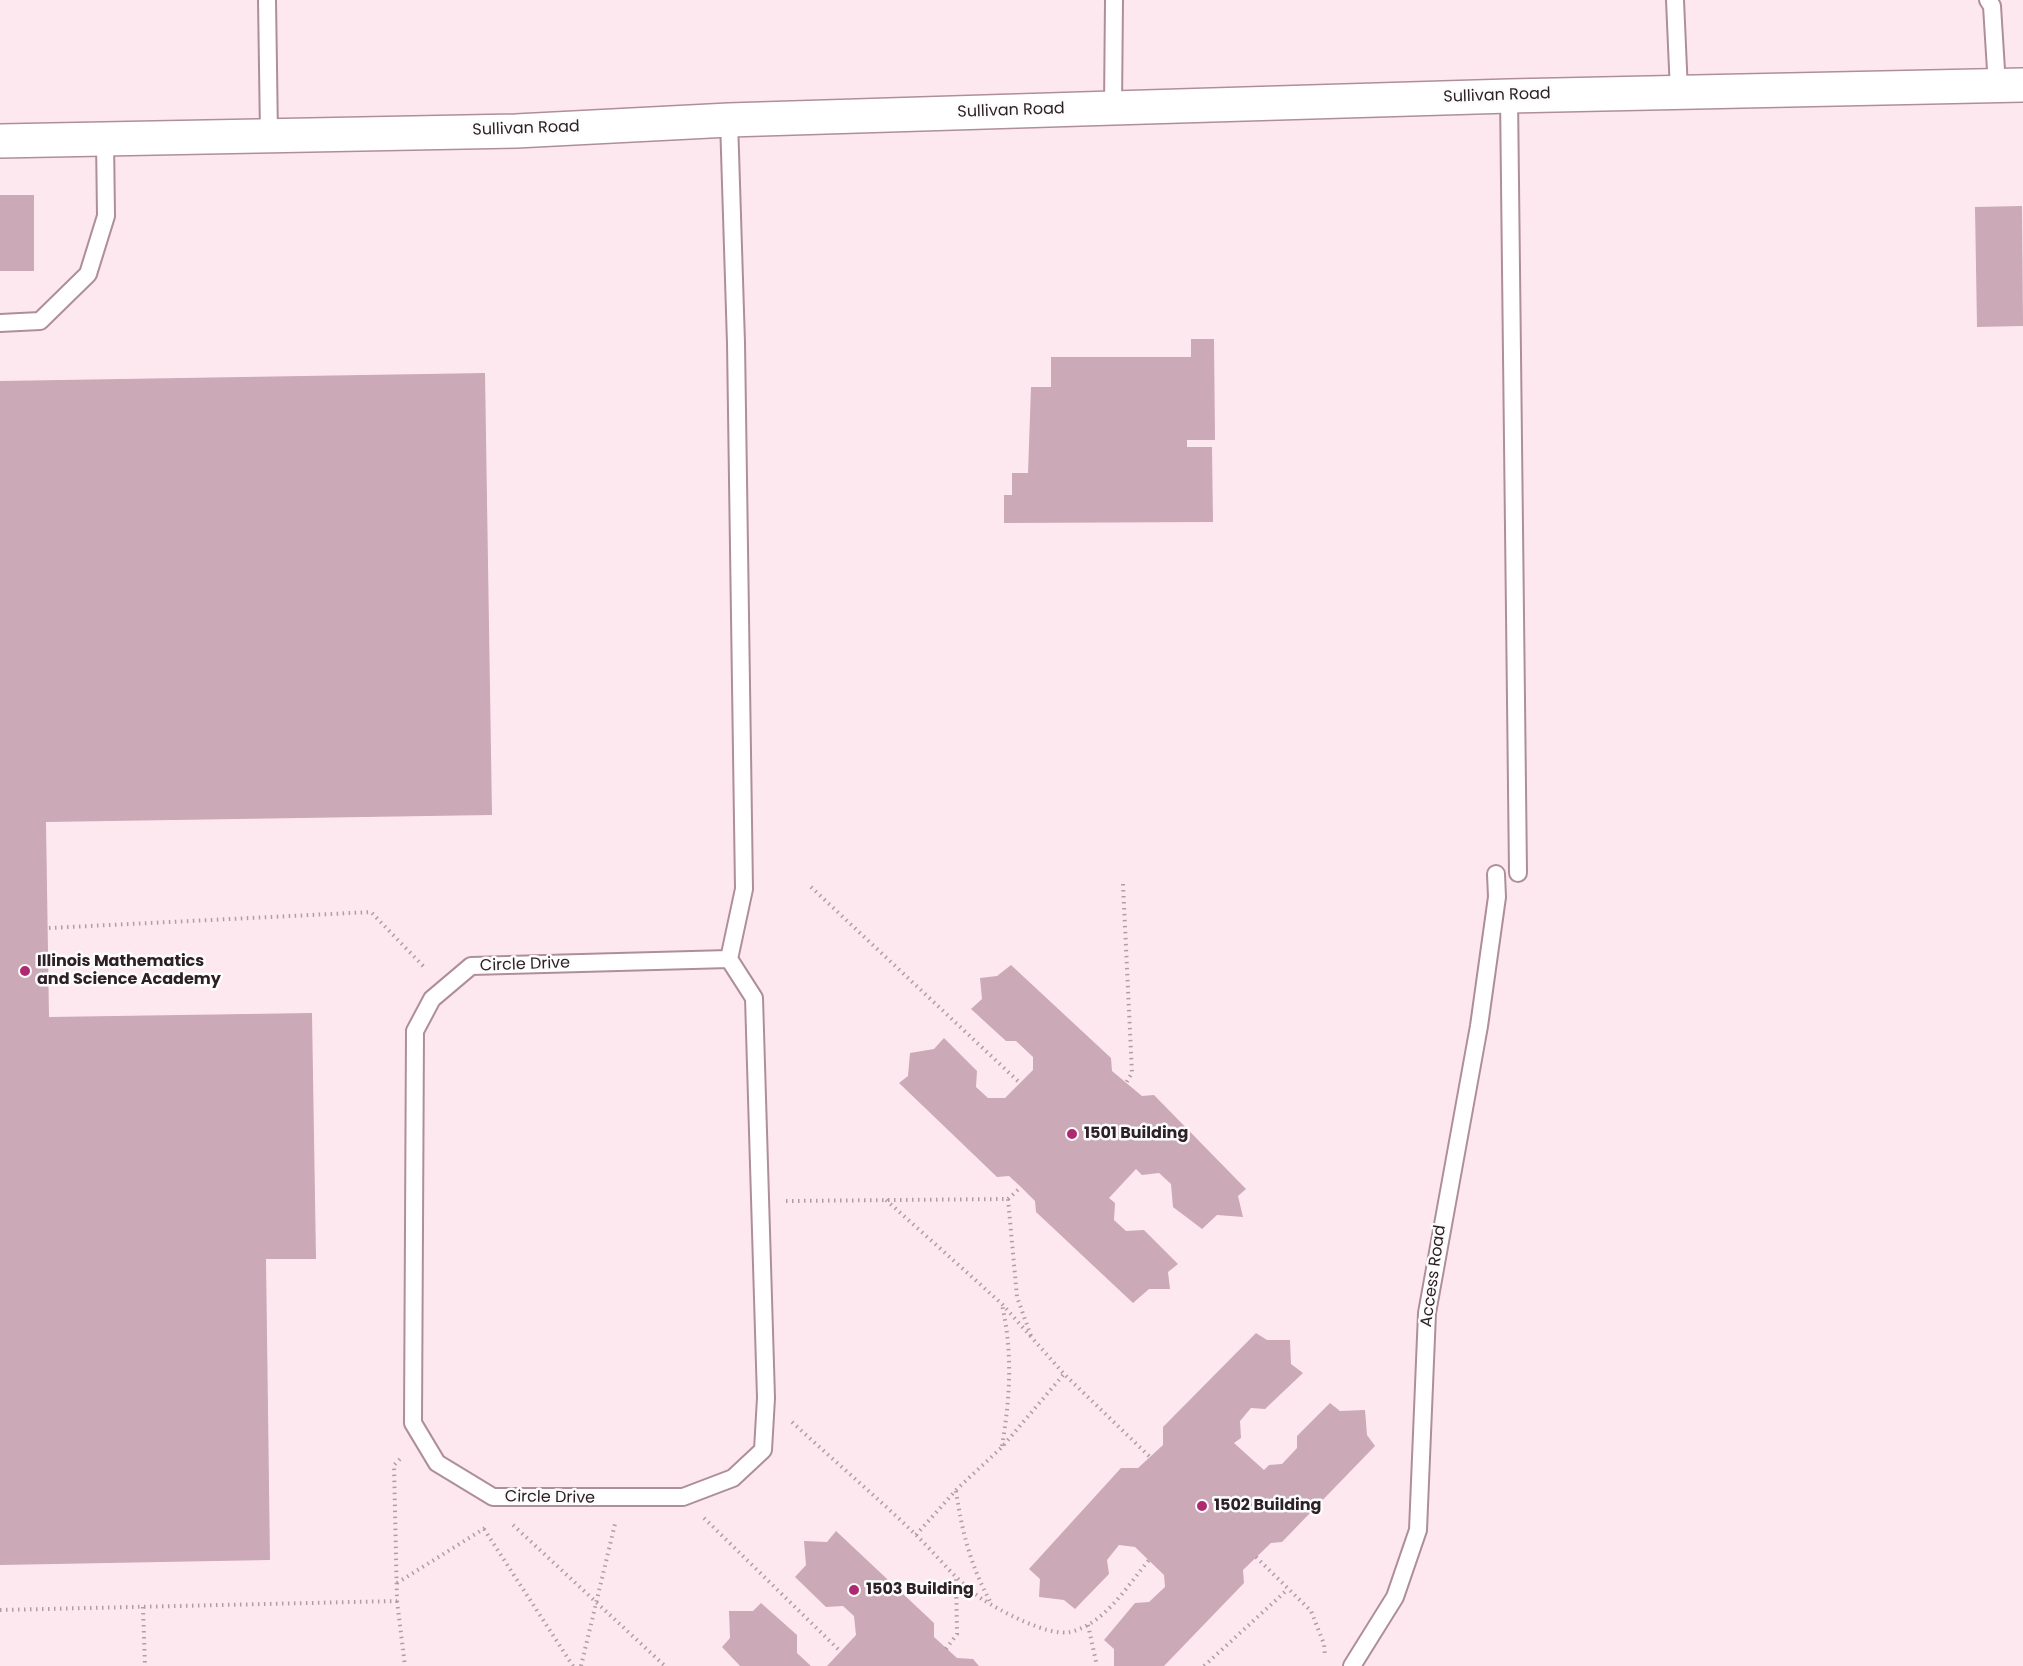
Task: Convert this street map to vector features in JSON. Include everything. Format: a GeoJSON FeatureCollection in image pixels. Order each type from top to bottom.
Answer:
{"type":"FeatureCollection","features":[{"type":"Feature","properties":{"kind":"street","name":"Sullivan Road"},"geometry":{"type":"LineString","coordinates":[[0,141],[516,131],[729,120],[1509,96],[2010,86]]}},
{"type":"Feature","properties":{"kind":"lane"},"geometry":{"type":"LineString","coordinates":[[267,0],[269,134]]}},
{"type":"Feature","properties":{"kind":"lane"},"geometry":{"type":"LineString","coordinates":[[1113,108],[1114,0]]}},
{"type":"Feature","properties":{"kind":"lane"},"geometry":{"type":"LineString","coordinates":[[1675,0],[1679,92]]}},
{"type":"Feature","properties":{"kind":"lane"},"geometry":{"type":"LineString","coordinates":[[1988,0],[1992,6],[2010,86]]}},
{"type":"Feature","properties":{"kind":"lane"},"geometry":{"type":"LineString","coordinates":[[1509,96],[1518,873]]}},
{"type":"Feature","properties":{"kind":"lane"},"geometry":{"type":"LineString","coordinates":[[729,120],[736,343],[744,889],[729,959]]}},
{"type":"Feature","properties":{"kind":"lane"},"geometry":{"type":"LineString","coordinates":[[0,323],[40,321],[88,274],[106,216],[105,138]]}},
{"type":"Feature","properties":{"kind":"lane","name":"Access Road"},"geometry":{"type":"LineString","coordinates":[[1352,1666],[1395,1597],[1418,1530],[1427,1313],[1479,1026],[1497,897],[1496,874]]}},
{"type":"Feature","properties":{"kind":"lane","name":"Circle Drive"},"geometry":{"type":"LineString","coordinates":[[729,959],[754,998],[766,1398],[763,1450],[733,1478],[683,1497],[493,1502],[437,1463],[413,1423],[415,1031],[432,999],[471,966],[729,959]]}},
{"type":"Feature","properties":{"kind":"path"},"geometry":{"type":"LineString","coordinates":[[1123,884],[1132,1073],[1126,1083]]}},
{"type":"Feature","properties":{"kind":"path"},"geometry":{"type":"LineString","coordinates":[[810,887],[1020,1083]]}},
{"type":"Feature","properties":{"kind":"path"},"geometry":{"type":"LineString","coordinates":[[49,928],[371,912],[445,988]]}},
{"type":"Feature","properties":{"kind":"path"},"geometry":{"type":"LineString","coordinates":[[761,1202],[1008,1198],[1021,1187]]}},
{"type":"Feature","properties":{"kind":"path"},"geometry":{"type":"LineString","coordinates":[[1008,1198],[1017,1297],[1033,1340]]}},
{"type":"Feature","properties":{"kind":"path"},"geometry":{"type":"LineString","coordinates":[[886,1200],[1002,1304],[1064,1374],[1150,1456]]}},
{"type":"Feature","properties":{"kind":"path"},"geometry":{"type":"LineString","coordinates":[[1002,1304],[1010,1353],[1011,1381],[1002,1447]]}},
{"type":"Feature","properties":{"kind":"path"},"geometry":{"type":"LineString","coordinates":[[916,1535],[956,1490],[1002,1447],[1064,1374]]}},
{"type":"Feature","properties":{"kind":"path"},"geometry":{"type":"LineString","coordinates":[[766,1398],[916,1535],[980,1597],[1039,1627],[1067,1633],[1088,1625],[1104,1613],[1149,1560]]}},
{"type":"Feature","properties":{"kind":"path"},"geometry":{"type":"LineString","coordinates":[[405,1666],[397,1600],[394,1465],[422,1438]]}},
{"type":"Feature","properties":{"kind":"path"},"geometry":{"type":"LineString","coordinates":[[956,1490],[976,1577],[991,1604]]}},
{"type":"Feature","properties":{"kind":"path"},"geometry":{"type":"LineString","coordinates":[[683,1497],[840,1651]]}},
{"type":"Feature","properties":{"kind":"path"},"geometry":{"type":"LineString","coordinates":[[581,1666],[621,1498]]}},
{"type":"Feature","properties":{"kind":"path"},"geometry":{"type":"LineString","coordinates":[[397,1583],[484,1529],[491,1522],[493,1502]]}},
{"type":"Feature","properties":{"kind":"path"},"geometry":{"type":"LineString","coordinates":[[493,1502],[665,1666]]}},
{"type":"Feature","properties":{"kind":"path"},"geometry":{"type":"LineString","coordinates":[[484,1529],[573,1666]]}},
{"type":"Feature","properties":{"kind":"path"},"geometry":{"type":"LineString","coordinates":[[1256,1557],[1287,1590],[1311,1611],[1324,1644],[1326,1666]]}},
{"type":"Feature","properties":{"kind":"path"},"geometry":{"type":"LineString","coordinates":[[946,1649],[957,1634],[956,1574]]}},
{"type":"Feature","properties":{"kind":"path"},"geometry":{"type":"LineString","coordinates":[[1204,1666],[1287,1590]]}},
{"type":"Feature","properties":{"kind":"path"},"geometry":{"type":"LineString","coordinates":[[0,1610],[397,1600]]}},
{"type":"Feature","properties":{"kind":"path"},"geometry":{"type":"LineString","coordinates":[[143,1607],[145,1666]]}},
{"type":"Feature","properties":{"kind":"path"},"geometry":{"type":"LineString","coordinates":[[1088,1625],[1097,1666]]}},
{"type":"Feature","properties":{"kind":"building"},"geometry":{"type":"Polygon","coordinates":[[[0,195],[34,195],[34,271],[0,271],[0,195]]]}},
{"type":"Feature","properties":{"kind":"building"},"geometry":{"type":"Polygon","coordinates":[[[2022,206],[2023,326],[1977,327],[1975,207],[2022,206]]]}},
{"type":"Feature","properties":{"kind":"building"},"geometry":{"type":"Polygon","coordinates":[[[1191,339],[1214,339],[1215,440],[1187,440],[1187,447],[1212,447],[1213,522],[1004,523],[1004,495],[1012,495],[1012,473],[1028,473],[1031,387],[1051,387],[1051,357],[1191,357],[1191,339]]]}},
{"type":"Feature","properties":{"kind":"building","name":"Illinois Mathematics and Science Academy"},"geometry":{"type":"Polygon","coordinates":[[[485,373],[492,815],[46,822],[49,1017],[312,1013],[316,1259],[266,1259],[270,1560],[0,1565],[0,381],[485,373]]]}},
{"type":"Feature","properties":{"kind":"building","name":"1501 Building"},"geometry":{"type":"Polygon","coordinates":[[[1011,965],[1111,1058],[1112,1071],[1142,1096],[1154,1095],[1246,1189],[1238,1196],[1243,1217],[1217,1215],[1202,1229],[1173,1207],[1171,1184],[1159,1173],[1142,1175],[1136,1169],[1109,1198],[1115,1203],[1114,1220],[1126,1231],[1144,1230],[1178,1264],[1168,1272],[1170,1289],[1149,1289],[1133,1303],[1036,1212],[1035,1201],[1021,1187],[1009,1176],[997,1177],[899,1083],[908,1076],[910,1053],[934,1049],[944,1038],[977,1071],[976,1087],[988,1098],[1005,1098],[1033,1070],[1033,1057],[1016,1041],[1006,1041],[971,1009],[982,999],[980,978],[997,976],[1011,965]]]}},
{"type":"Feature","properties":{"kind":"building","name":"1502 Building"},"geometry":{"type":"Polygon","coordinates":[[[1256,1333],[1267,1340],[1290,1340],[1291,1364],[1303,1373],[1265,1409],[1251,1408],[1240,1421],[1241,1438],[1234,1443],[1264,1470],[1269,1465],[1282,1464],[1297,1448],[1297,1436],[1330,1403],[1340,1411],[1365,1410],[1367,1435],[1375,1446],[1282,1542],[1271,1543],[1243,1570],[1244,1583],[1164,1666],[1114,1666],[1114,1649],[1104,1640],[1135,1603],[1149,1602],[1165,1587],[1164,1575],[1135,1547],[1119,1545],[1107,1560],[1109,1574],[1075,1609],[1064,1600],[1039,1597],[1040,1579],[1029,1569],[1121,1468],[1138,1468],[1163,1445],[1163,1427],[1256,1333]]]}},
{"type":"Feature","properties":{"kind":"building","name":"1503 Building"},"geometry":{"type":"Polygon","coordinates":[[[836,1531],[934,1623],[934,1637],[957,1658],[973,1659],[979,1666],[827,1666],[856,1635],[854,1616],[843,1606],[826,1607],[795,1577],[806,1565],[804,1541],[827,1542],[836,1531]]]}},
{"type":"Feature","properties":{"kind":"building"},"geometry":{"type":"Polygon","coordinates":[[[761,1603],[797,1635],[797,1653],[811,1666],[740,1666],[722,1647],[730,1638],[729,1611],[753,1611],[761,1603]]]}},
{"type":"Feature","properties":{"kind":"place","name":"Illinois Mathematics and Science Academy"},"geometry":{"type":"Point","coordinates":[25,971]}},
{"type":"Feature","properties":{"kind":"place","name":"1501 Building"},"geometry":{"type":"Point","coordinates":[1072,1134]}},
{"type":"Feature","properties":{"kind":"place","name":"1502 Building"},"geometry":{"type":"Point","coordinates":[1202,1506]}},
{"type":"Feature","properties":{"kind":"place","name":"1503 Building"},"geometry":{"type":"Point","coordinates":[854,1590]}}]}
